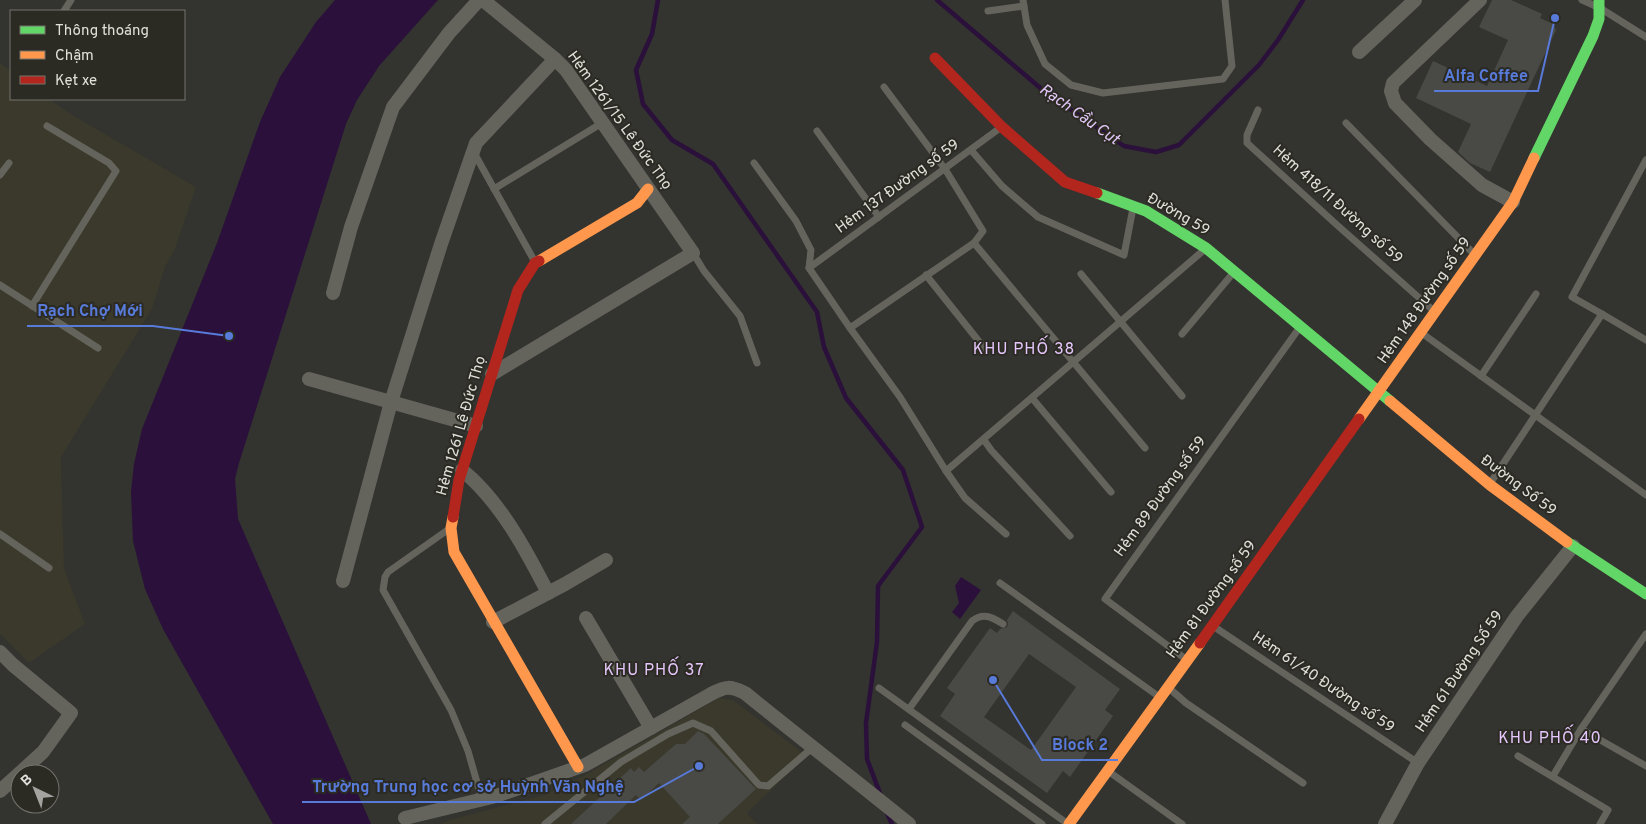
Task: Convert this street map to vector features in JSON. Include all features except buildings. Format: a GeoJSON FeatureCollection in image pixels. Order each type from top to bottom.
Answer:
{"type":"FeatureCollection","features":[{"type":"Feature","properties":{"kind":"street","name":"Hẻm 1261/15 Lê Đức Thọ"},"geometry":{"type":"LineString","coordinates":[[481,0],[566,70],[693,253]]}},
{"type":"Feature","properties":{"kind":"street"},"geometry":{"type":"LineString","coordinates":[[332,293],[351,227],[393,107],[449,33],[481,0]]}},
{"type":"Feature","properties":{"kind":"street"},"geometry":{"type":"LineString","coordinates":[[1359,52],[1414,0]]}},
{"type":"Feature","properties":{"kind":"street"},"geometry":{"type":"LineString","coordinates":[[1480,0],[1393,83],[1391,91],[1395,103],[1430,139],[1482,185],[1513,202],[1593,36],[1599,20],[1600,4]]}},
{"type":"Feature","properties":{"kind":"street","name":"Đường 59"},"geometry":{"type":"LineString","coordinates":[[935,58],[1002,127],[1065,182],[1146,211],[1206,248],[1379,393]]}},
{"type":"Feature","properties":{"kind":"street"},"geometry":{"type":"LineString","coordinates":[[343,580],[390,402],[476,143],[555,59]]}},
{"type":"Feature","properties":{"kind":"street","name":"Hẻm 1261 Lê Đức Thọ"},"geometry":{"type":"LineString","coordinates":[[578,768],[454,552],[450,528],[462,470],[518,290],[535,263],[637,203],[648,189]]}},
{"type":"Feature","properties":{"kind":"street","name":"Hẻm 148 Đường số 59"},"geometry":{"type":"LineString","coordinates":[[1379,393],[1513,202]]}},
{"type":"Feature","properties":{"kind":"street"},"geometry":{"type":"LineString","coordinates":[[492,374],[693,253]]}},
{"type":"Feature","properties":{"kind":"street"},"geometry":{"type":"LineString","coordinates":[[308,379],[476,426]]}},
{"type":"Feature","properties":{"kind":"street","name":"Đường Số 59"},"geometry":{"type":"LineString","coordinates":[[1379,393],[1490,485],[1573,546],[1646,594]]}},
{"type":"Feature","properties":{"kind":"street","name":"Hẻm 81 Đường số 59"},"geometry":{"type":"LineString","coordinates":[[1069,824],[1379,393]]}},
{"type":"Feature","properties":{"kind":"street"},"geometry":{"type":"LineString","coordinates":[[462,470],[487,493],[499,510],[548,593]]}},
{"type":"Feature","properties":{"kind":"street","name":"Hẻm 61 Đường Số 59"},"geometry":{"type":"LineString","coordinates":[[1385,824],[1418,763],[1518,616],[1573,546]]}},
{"type":"Feature","properties":{"kind":"street"},"geometry":{"type":"LineString","coordinates":[[493,622],[606,560]]}},
{"type":"Feature","properties":{"kind":"street"},"geometry":{"type":"LineString","coordinates":[[586,618],[652,728]]}},
{"type":"Feature","properties":{"kind":"street"},"geometry":{"type":"LineString","coordinates":[[0,652],[71,713],[43,752],[0,791]]}},
{"type":"Feature","properties":{"kind":"street"},"geometry":{"type":"LineString","coordinates":[[405,818],[482,800],[578,768],[722,688],[733,688],[744,693],[812,748],[836,764],[909,824]]}},
{"type":"Feature","properties":{"kind":"lane"},"geometry":{"type":"LineString","coordinates":[[988,11],[1024,3],[1027,25],[1046,64],[1071,85],[1103,93],[1223,79],[1232,66],[1225,0]]}},
{"type":"Feature","properties":{"kind":"lane"},"geometry":{"type":"LineString","coordinates":[[1582,0],[1600,4],[1646,37]]}},
{"type":"Feature","properties":{"kind":"lane"},"geometry":{"type":"LineString","coordinates":[[850,328],[974,243],[983,231],[945,169],[884,87]]}},
{"type":"Feature","properties":{"kind":"lane","name":"Hẻm 418/11 Đường số 59"},"geometry":{"type":"LineString","coordinates":[[1258,110],[1247,135],[1247,143],[1337,226],[1435,311]]}},
{"type":"Feature","properties":{"kind":"lane"},"geometry":{"type":"LineString","coordinates":[[494,189],[602,123]]}},
{"type":"Feature","properties":{"kind":"lane"},"geometry":{"type":"LineString","coordinates":[[1346,124],[1475,255]]}},
{"type":"Feature","properties":{"kind":"lane"},"geometry":{"type":"LineString","coordinates":[[32,306],[116,171],[108,163],[47,126]]}},
{"type":"Feature","properties":{"kind":"lane","name":"Hẻm 137 Đường số 59"},"geometry":{"type":"LineString","coordinates":[[809,268],[1002,127]]}},
{"type":"Feature","properties":{"kind":"lane"},"geometry":{"type":"LineString","coordinates":[[817,131],[879,217]]}},
{"type":"Feature","properties":{"kind":"lane"},"geometry":{"type":"LineString","coordinates":[[971,150],[1002,186],[1038,217],[1124,255],[1133,206]]}},
{"type":"Feature","properties":{"kind":"lane"},"geometry":{"type":"LineString","coordinates":[[473,151],[535,263]]}},
{"type":"Feature","properties":{"kind":"lane"},"geometry":{"type":"LineString","coordinates":[[1645,338],[1572,297],[1646,160]]}},
{"type":"Feature","properties":{"kind":"lane"},"geometry":{"type":"LineString","coordinates":[[0,175],[9,163]]}},
{"type":"Feature","properties":{"kind":"lane"},"geometry":{"type":"LineString","coordinates":[[754,163],[796,220],[811,250],[809,268],[900,398],[946,471],[965,498],[1006,534]]}},
{"type":"Feature","properties":{"kind":"lane"},"geometry":{"type":"LineString","coordinates":[[974,243],[1145,448]]}},
{"type":"Feature","properties":{"kind":"lane"},"geometry":{"type":"LineString","coordinates":[[946,471],[1206,248]]}},
{"type":"Feature","properties":{"kind":"lane"},"geometry":{"type":"LineString","coordinates":[[693,253],[704,271],[740,316],[757,362]]}},
{"type":"Feature","properties":{"kind":"lane"},"geometry":{"type":"LineString","coordinates":[[1182,334],[1234,272]]}},
{"type":"Feature","properties":{"kind":"lane"},"geometry":{"type":"LineString","coordinates":[[1081,274],[1182,396]]}},
{"type":"Feature","properties":{"kind":"lane"},"geometry":{"type":"LineString","coordinates":[[926,275],[985,348]]}},
{"type":"Feature","properties":{"kind":"lane"},"geometry":{"type":"LineString","coordinates":[[0,286],[98,348]]}},
{"type":"Feature","properties":{"kind":"lane"},"geometry":{"type":"LineString","coordinates":[[1481,376],[1536,294]]}},
{"type":"Feature","properties":{"kind":"lane"},"geometry":{"type":"LineString","coordinates":[[1490,485],[1602,314]]}},
{"type":"Feature","properties":{"kind":"lane","name":"Hẻm 89 Đường số 59"},"geometry":{"type":"LineString","coordinates":[[1187,660],[1105,599],[1300,327]]}},
{"type":"Feature","properties":{"kind":"lane"},"geometry":{"type":"LineString","coordinates":[[1420,332],[1646,495]]}},
{"type":"Feature","properties":{"kind":"lane"},"geometry":{"type":"LineString","coordinates":[[1032,398],[1111,492]]}},
{"type":"Feature","properties":{"kind":"lane"},"geometry":{"type":"LineString","coordinates":[[984,440],[1070,536]]}},
{"type":"Feature","properties":{"kind":"lane"},"geometry":{"type":"LineString","coordinates":[[450,528],[388,572],[385,577],[384,590],[451,710],[468,751],[482,800]]}},
{"type":"Feature","properties":{"kind":"lane"},"geometry":{"type":"LineString","coordinates":[[0,534],[49,568]]}},
{"type":"Feature","properties":{"kind":"lane"},"geometry":{"type":"LineString","coordinates":[[1000,583],[1160,698]]}},
{"type":"Feature","properties":{"kind":"lane"},"geometry":{"type":"LineString","coordinates":[[909,709],[972,621],[978,616],[983,615],[1003,624]]}},
{"type":"Feature","properties":{"kind":"lane","name":"Hẻm 61/40 Đường số 59"},"geometry":{"type":"LineString","coordinates":[[1213,625],[1418,763]]}},
{"type":"Feature","properties":{"kind":"lane"},"geometry":{"type":"LineString","coordinates":[[1552,776],[1581,729],[1646,634]]}},
{"type":"Feature","properties":{"kind":"lane"},"geometry":{"type":"LineString","coordinates":[[1168,687],[1186,703],[1303,783]]}},
{"type":"Feature","properties":{"kind":"lane"},"geometry":{"type":"LineString","coordinates":[[878,688],[1069,824]]}},
{"type":"Feature","properties":{"kind":"lane"},"geometry":{"type":"LineString","coordinates":[[545,824],[621,762],[668,734],[693,723],[711,731],[759,785],[768,786],[812,748]]}},
{"type":"Feature","properties":{"kind":"lane"},"geometry":{"type":"LineString","coordinates":[[906,725],[1042,824]]}},
{"type":"Feature","properties":{"kind":"lane"},"geometry":{"type":"LineString","coordinates":[[1581,729],[1646,766]]}},
{"type":"Feature","properties":{"kind":"lane"},"geometry":{"type":"LineString","coordinates":[[1518,756],[1608,810],[1600,824]]}},
{"type":"Feature","properties":{"kind":"lane"},"geometry":{"type":"LineString","coordinates":[[1108,770],[1182,824]]}},
{"type":"Feature","properties":{"kind":"shaded area"},"geometry":{"type":"Polygon","coordinates":[[[335,0],[438,0],[379,66],[357,100],[346,124],[235,479],[238,519],[371,824],[273,824],[163,629],[145,589],[133,541],[131,492],[134,464],[142,429],[217,243],[260,122],[280,77],[316,22],[335,0]]]}},
{"type":"Feature","properties":{"kind":"shaded area"},"geometry":{"type":"Polygon","coordinates":[[[0,63],[10,70],[10,100],[50,100],[69,113],[196,187],[175,249],[165,267],[152,309],[61,457],[64,568],[85,624],[29,663],[0,634],[0,63]]]}},
{"type":"Feature","properties":{"kind":"shaded area"},"geometry":{"type":"Polygon","coordinates":[[[961,577],[981,590],[960,619],[952,612],[959,603],[955,586],[961,577]]]}},
{"type":"Feature","properties":{"kind":"shaded area"},"geometry":{"type":"Polygon","coordinates":[[[719,698],[733,700],[807,756],[747,813],[757,824],[441,824],[449,820],[544,795],[585,775],[719,698]]]}},
{"type":"Feature","properties":{"kind":"waterway"},"geometry":{"type":"LineString","coordinates":[[658,0],[652,34],[636,70],[643,104],[672,140],[713,164],[817,312],[824,347],[846,398],[903,470],[922,527],[878,586],[877,642],[866,723],[867,759],[881,796]]}},
{"type":"Feature","properties":{"kind":"waterway","name":"Rạch Cầu Cụt"},"geometry":{"type":"LineString","coordinates":[[937,0],[1045,92],[1124,146],[1156,152],[1179,145],[1259,65],[1278,40],[1303,0]]}},
{"type":"Feature","properties":{"kind":"waterway"},"geometry":{"type":"LineString","coordinates":[[887,813],[892,824]]}},
{"type":"Feature","properties":{"kind":"traffic: fast"},"geometry":{"type":"LineString","coordinates":[[1534,158],[1593,36],[1599,19],[1599,0]]}},
{"type":"Feature","properties":{"kind":"traffic: fast"},"geometry":{"type":"LineString","coordinates":[[1097,193],[1146,211],[1206,248],[1390,401]]}},
{"type":"Feature","properties":{"kind":"traffic: fast"},"geometry":{"type":"LineString","coordinates":[[1567,542],[1646,594]]}},
{"type":"Feature","properties":{"kind":"traffic: slow"},"geometry":{"type":"LineString","coordinates":[[1359,419],[1513,202],[1534,158]]}},
{"type":"Feature","properties":{"kind":"traffic: slow"},"geometry":{"type":"LineString","coordinates":[[539,261],[637,203],[648,189]]}},
{"type":"Feature","properties":{"kind":"traffic: slow"},"geometry":{"type":"LineString","coordinates":[[1390,401],[1490,485],[1567,542]]}},
{"type":"Feature","properties":{"kind":"traffic: slow"},"geometry":{"type":"LineString","coordinates":[[453,517],[451,528],[454,552],[578,767]]}},
{"type":"Feature","properties":{"kind":"traffic: slow"},"geometry":{"type":"LineString","coordinates":[[1069,824],[1200,643]]}},
{"type":"Feature","properties":{"kind":"traffic: jam"},"geometry":{"type":"LineString","coordinates":[[935,58],[1002,127],[1065,182],[1097,193]]}},
{"type":"Feature","properties":{"kind":"traffic: jam"},"geometry":{"type":"LineString","coordinates":[[453,517],[459,480],[518,290],[535,263],[539,261]]}},
{"type":"Feature","properties":{"kind":"traffic: jam"},"geometry":{"type":"LineString","coordinates":[[1200,643],[1359,419]]}},
{"type":"Feature","properties":{"kind":"place","name":"Alfa Coffee"},"geometry":{"type":"Point","coordinates":[1555,18]}},
{"type":"Feature","properties":{"kind":"place","name":"Rạch Chợ Mới"},"geometry":{"type":"Point","coordinates":[229,336]}},
{"type":"Feature","properties":{"kind":"place","name":"Block 2"},"geometry":{"type":"Point","coordinates":[993,680]}},
{"type":"Feature","properties":{"kind":"place","name":"Trường Trung học cơ sở Huỳnh Văn Nghệ"},"geometry":{"type":"Point","coordinates":[699,766]}},
{"type":"Feature","properties":{"kind":"district","name":"KHU PHỐ 38"},"geometry":{"type":"Point","coordinates":[1024,350]}},
{"type":"Feature","properties":{"kind":"district","name":"KHU PHỐ 37"},"geometry":{"type":"Point","coordinates":[654,671]}},
{"type":"Feature","properties":{"kind":"district","name":"KHU PHỐ 40"},"geometry":{"type":"Point","coordinates":[1550,739]}}]}
